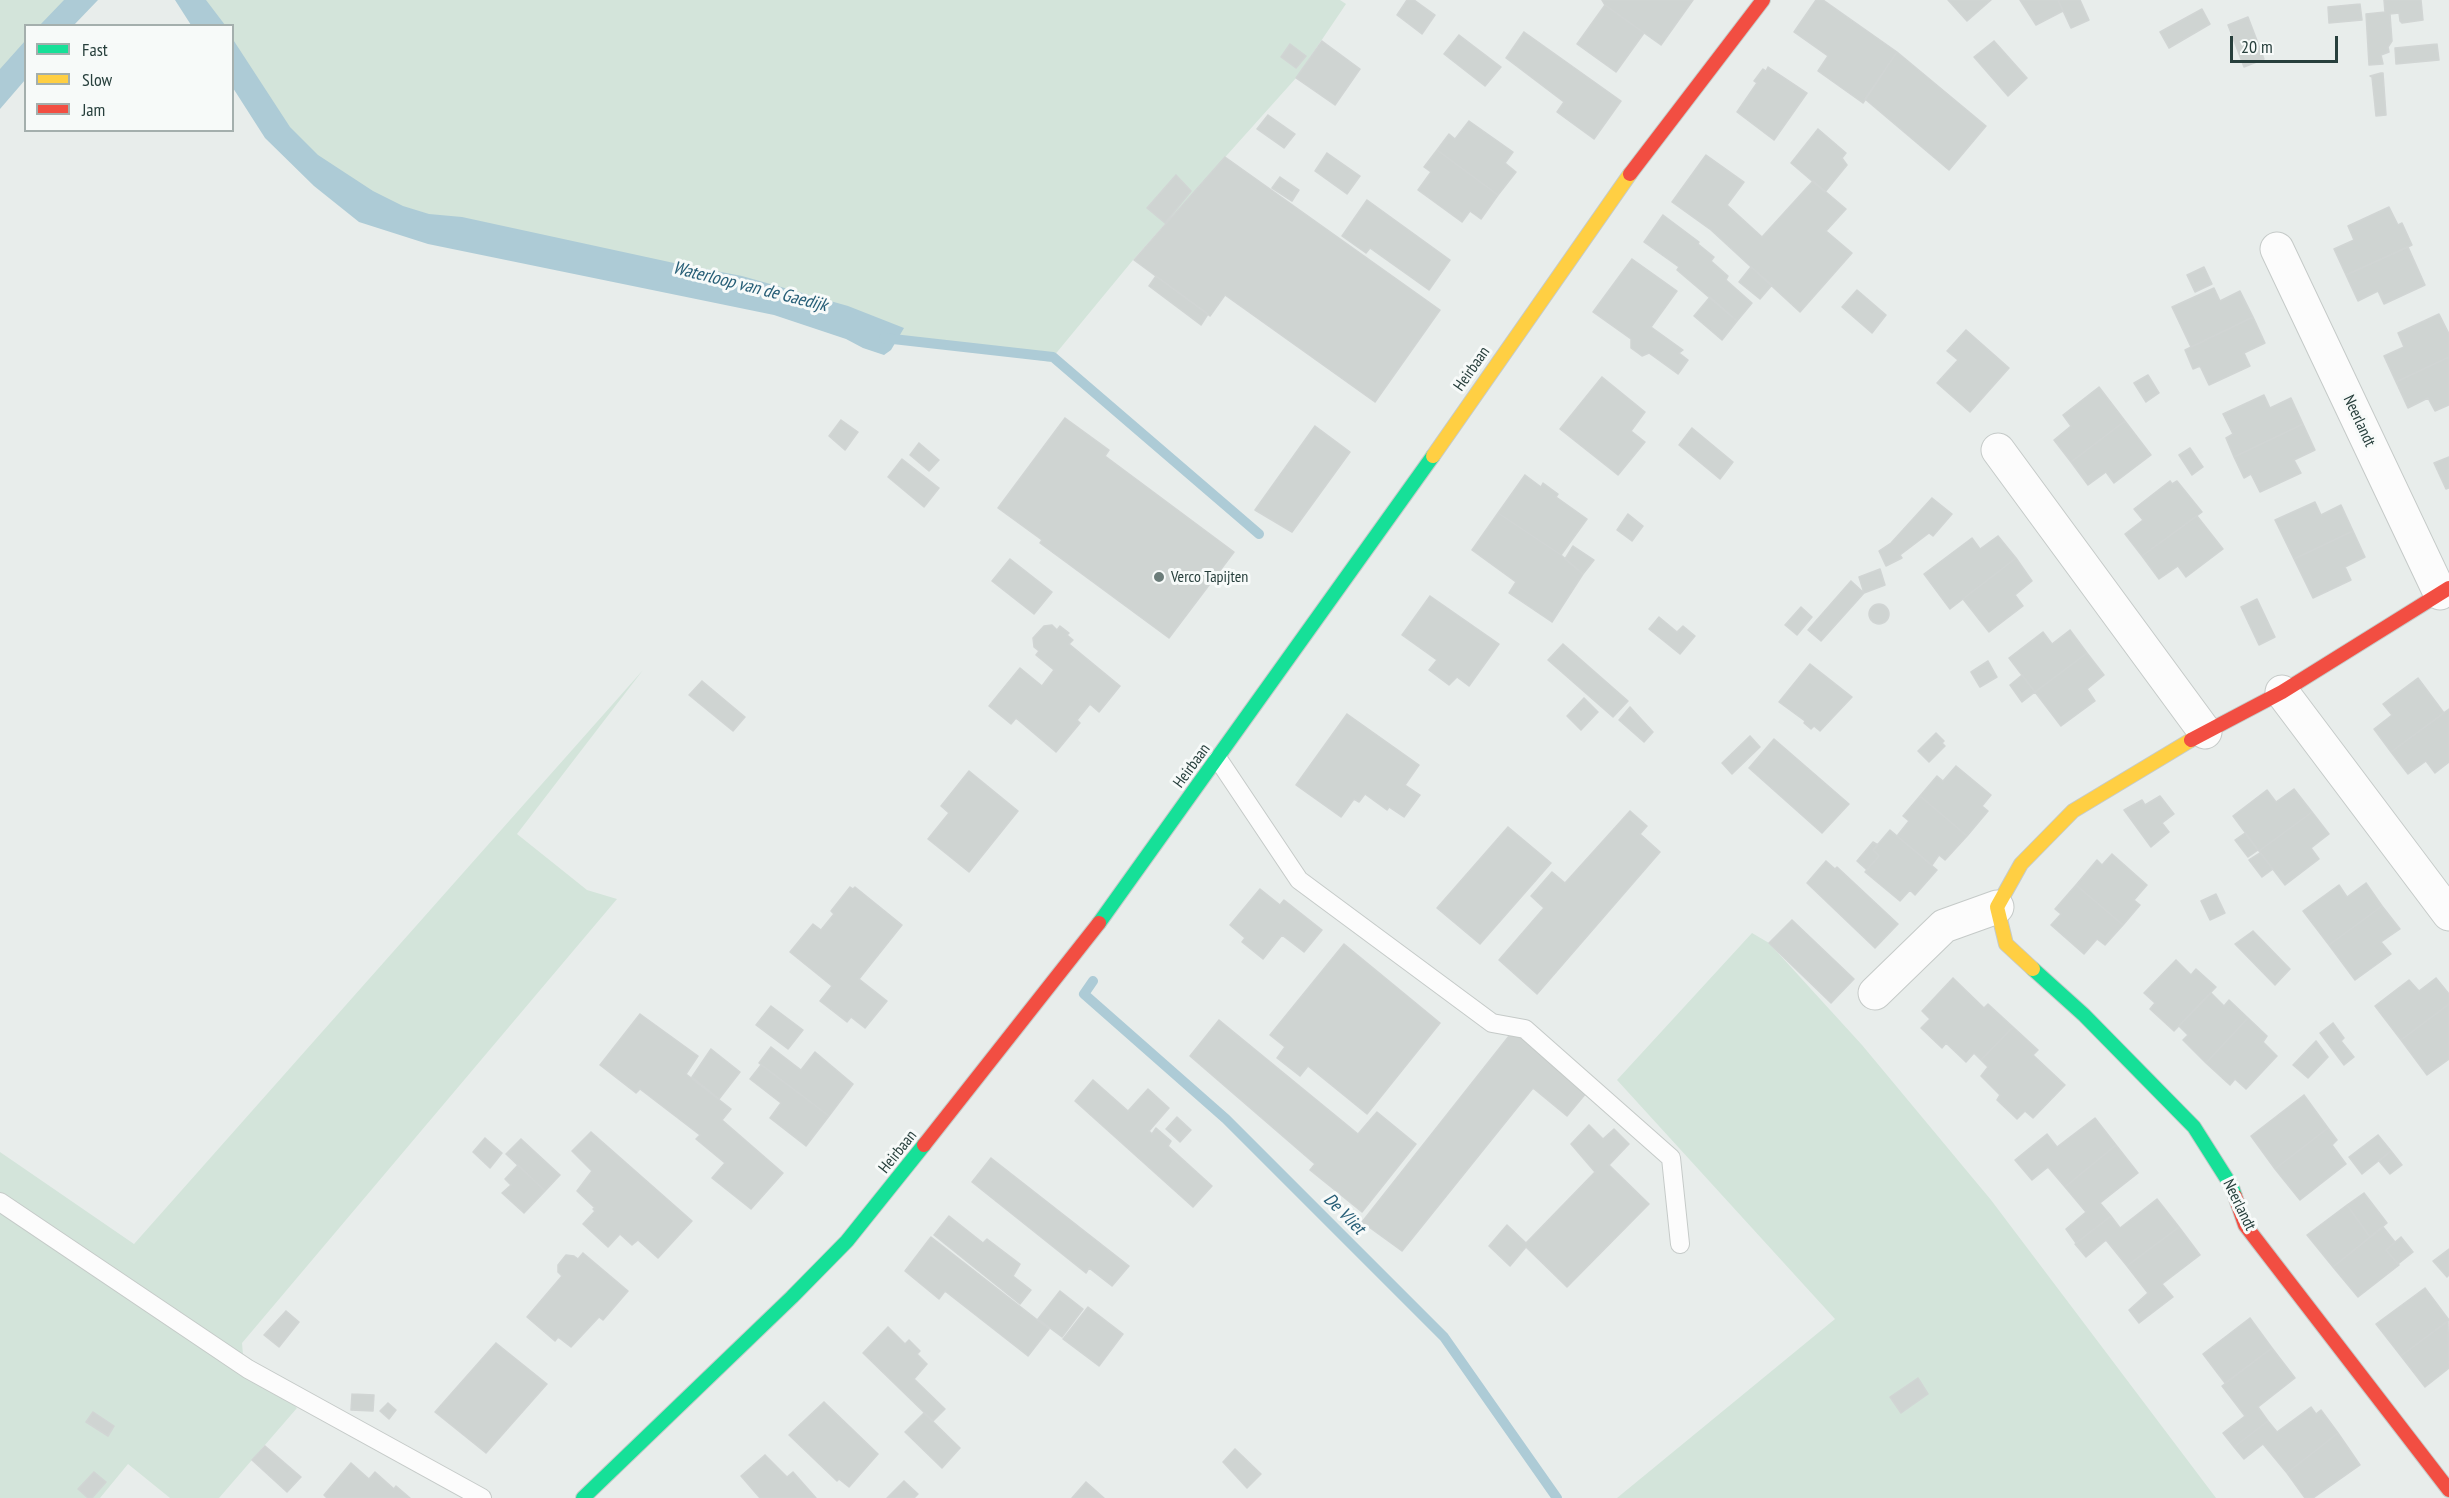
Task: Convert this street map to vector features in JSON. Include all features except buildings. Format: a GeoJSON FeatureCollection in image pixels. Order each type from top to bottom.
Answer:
{"type":"FeatureCollection","features":[{"type":"Feature","properties":{"kind":"main road","name":"Heirbaan"},"geometry":{"type":"LineString","coordinates":[[583,1498],[847,1241],[1090,936],[1218,759],[1616,193],[1763,0]]}},
{"type":"Feature","properties":{"kind":"main road","name":"Neerlandt"},"geometry":{"type":"LineString","coordinates":[[2445,590],[2282,692],[2205,732],[2073,811],[2021,864],[1997,907],[2006,944],[2084,1015],[2194,1127],[2232,1186],[2245,1225],[2449,1490]]}},
{"type":"Feature","properties":{"kind":"street","name":"Neerlandt"},"geometry":{"type":"LineString","coordinates":[[2277,249],[2445,590]]}},
{"type":"Feature","properties":{"kind":"street"},"geometry":{"type":"LineString","coordinates":[[1998,450],[2205,732]]}},
{"type":"Feature","properties":{"kind":"street"},"geometry":{"type":"LineString","coordinates":[[2282,692],[2449,914]]}},
{"type":"Feature","properties":{"kind":"street"},"geometry":{"type":"LineString","coordinates":[[1875,993],[1944,926],[1997,907]]}},
{"type":"Feature","properties":{"kind":"lane"},"geometry":{"type":"LineString","coordinates":[[1218,759],[1299,880],[1492,1023],[1525,1029],[1671,1158],[1680,1244]]}},
{"type":"Feature","properties":{"kind":"lane"},"geometry":{"type":"LineString","coordinates":[[0,1202],[248,1369],[482,1498]]}},
{"type":"Feature","properties":{"kind":"green space"},"geometry":{"type":"Polygon","coordinates":[[[0,0],[76,0],[54,24],[24,24],[24,58],[0,85],[0,0]]]}},
{"type":"Feature","properties":{"kind":"green space"},"geometry":{"type":"Polygon","coordinates":[[[190,0],[1340,0],[1346,4],[1296,78],[1133,260],[1053,357],[1053,362],[898,342],[445,230],[321,179],[234,58],[234,24],[208,24],[190,0]]]}},
{"type":"Feature","properties":{"kind":"green space"},"geometry":{"type":"Polygon","coordinates":[[[643,670],[517,834],[587,890],[617,899],[242,1343],[243,1355],[297,1408],[219,1498],[170,1498],[128,1464],[100,1498],[0,1498],[0,1152],[134,1244],[643,670]]]}},
{"type":"Feature","properties":{"kind":"green space"},"geometry":{"type":"Polygon","coordinates":[[[1752,933],[1769,943],[1862,1045],[1991,1200],[2216,1498],[1617,1498],[1835,1319],[1617,1080],[1752,933]]]}},
{"type":"Feature","properties":{"kind":"water"},"geometry":{"type":"Polygon","coordinates":[[[64,0],[98,0],[75,24],[41,24],[64,0]]]}},
{"type":"Feature","properties":{"kind":"water"},"geometry":{"type":"Polygon","coordinates":[[[175,0],[206,0],[224,24],[190,24],[175,0]]]}},
{"type":"Feature","properties":{"kind":"water"},"geometry":{"type":"Polygon","coordinates":[[[234,41],[290,127],[318,155],[373,191],[403,206],[429,214],[462,217],[742,276],[848,306],[904,328],[891,350],[884,355],[846,339],[774,315],[428,244],[359,222],[314,186],[265,138],[234,90],[234,41]]]}},
{"type":"Feature","properties":{"kind":"water"},"geometry":{"type":"Polygon","coordinates":[[[24,42],[24,81],[0,109],[0,69],[24,42]]]}},
{"type":"Feature","properties":{"kind":"waterway","name":"Waterloop van de Gaedijk"},"geometry":{"type":"LineString","coordinates":[[884,338],[1053,357],[1259,534]]}},
{"type":"Feature","properties":{"kind":"waterway","name":"De Vliet"},"geometry":{"type":"LineString","coordinates":[[1093,981],[1084,994],[1226,1119],[1444,1337],[1557,1498]]}},
{"type":"Feature","properties":{"kind":"traffic: fast"},"geometry":{"type":"LineString","coordinates":[[1099,923],[1433,456]]}},
{"type":"Feature","properties":{"kind":"traffic: fast"},"geometry":{"type":"LineString","coordinates":[[2033,969],[2084,1015],[2194,1127],[2232,1187],[2235,1196]]}},
{"type":"Feature","properties":{"kind":"traffic: fast"},"geometry":{"type":"LineString","coordinates":[[583,1498],[847,1241],[924,1145]]}},
{"type":"Feature","properties":{"kind":"traffic: slow"},"geometry":{"type":"LineString","coordinates":[[1433,456],[1630,174]]}},
{"type":"Feature","properties":{"kind":"traffic: slow"},"geometry":{"type":"LineString","coordinates":[[2033,969],[2006,944],[1997,907],[2021,864],[2073,811],[2191,740]]}},
{"type":"Feature","properties":{"kind":"traffic: jam"},"geometry":{"type":"LineString","coordinates":[[1630,174],[1763,0]]}},
{"type":"Feature","properties":{"kind":"traffic: jam"},"geometry":{"type":"LineString","coordinates":[[2191,740],[2282,692],[2449,588]]}},
{"type":"Feature","properties":{"kind":"traffic: jam"},"geometry":{"type":"LineString","coordinates":[[924,1145],[1099,923]]}},
{"type":"Feature","properties":{"kind":"traffic: jam"},"geometry":{"type":"LineString","coordinates":[[2235,1196],[2245,1225],[2449,1490]]}},
{"type":"Feature","properties":{"kind":"place","name":"Verco Tapijten"},"geometry":{"type":"Point","coordinates":[1159,577]}}]}
